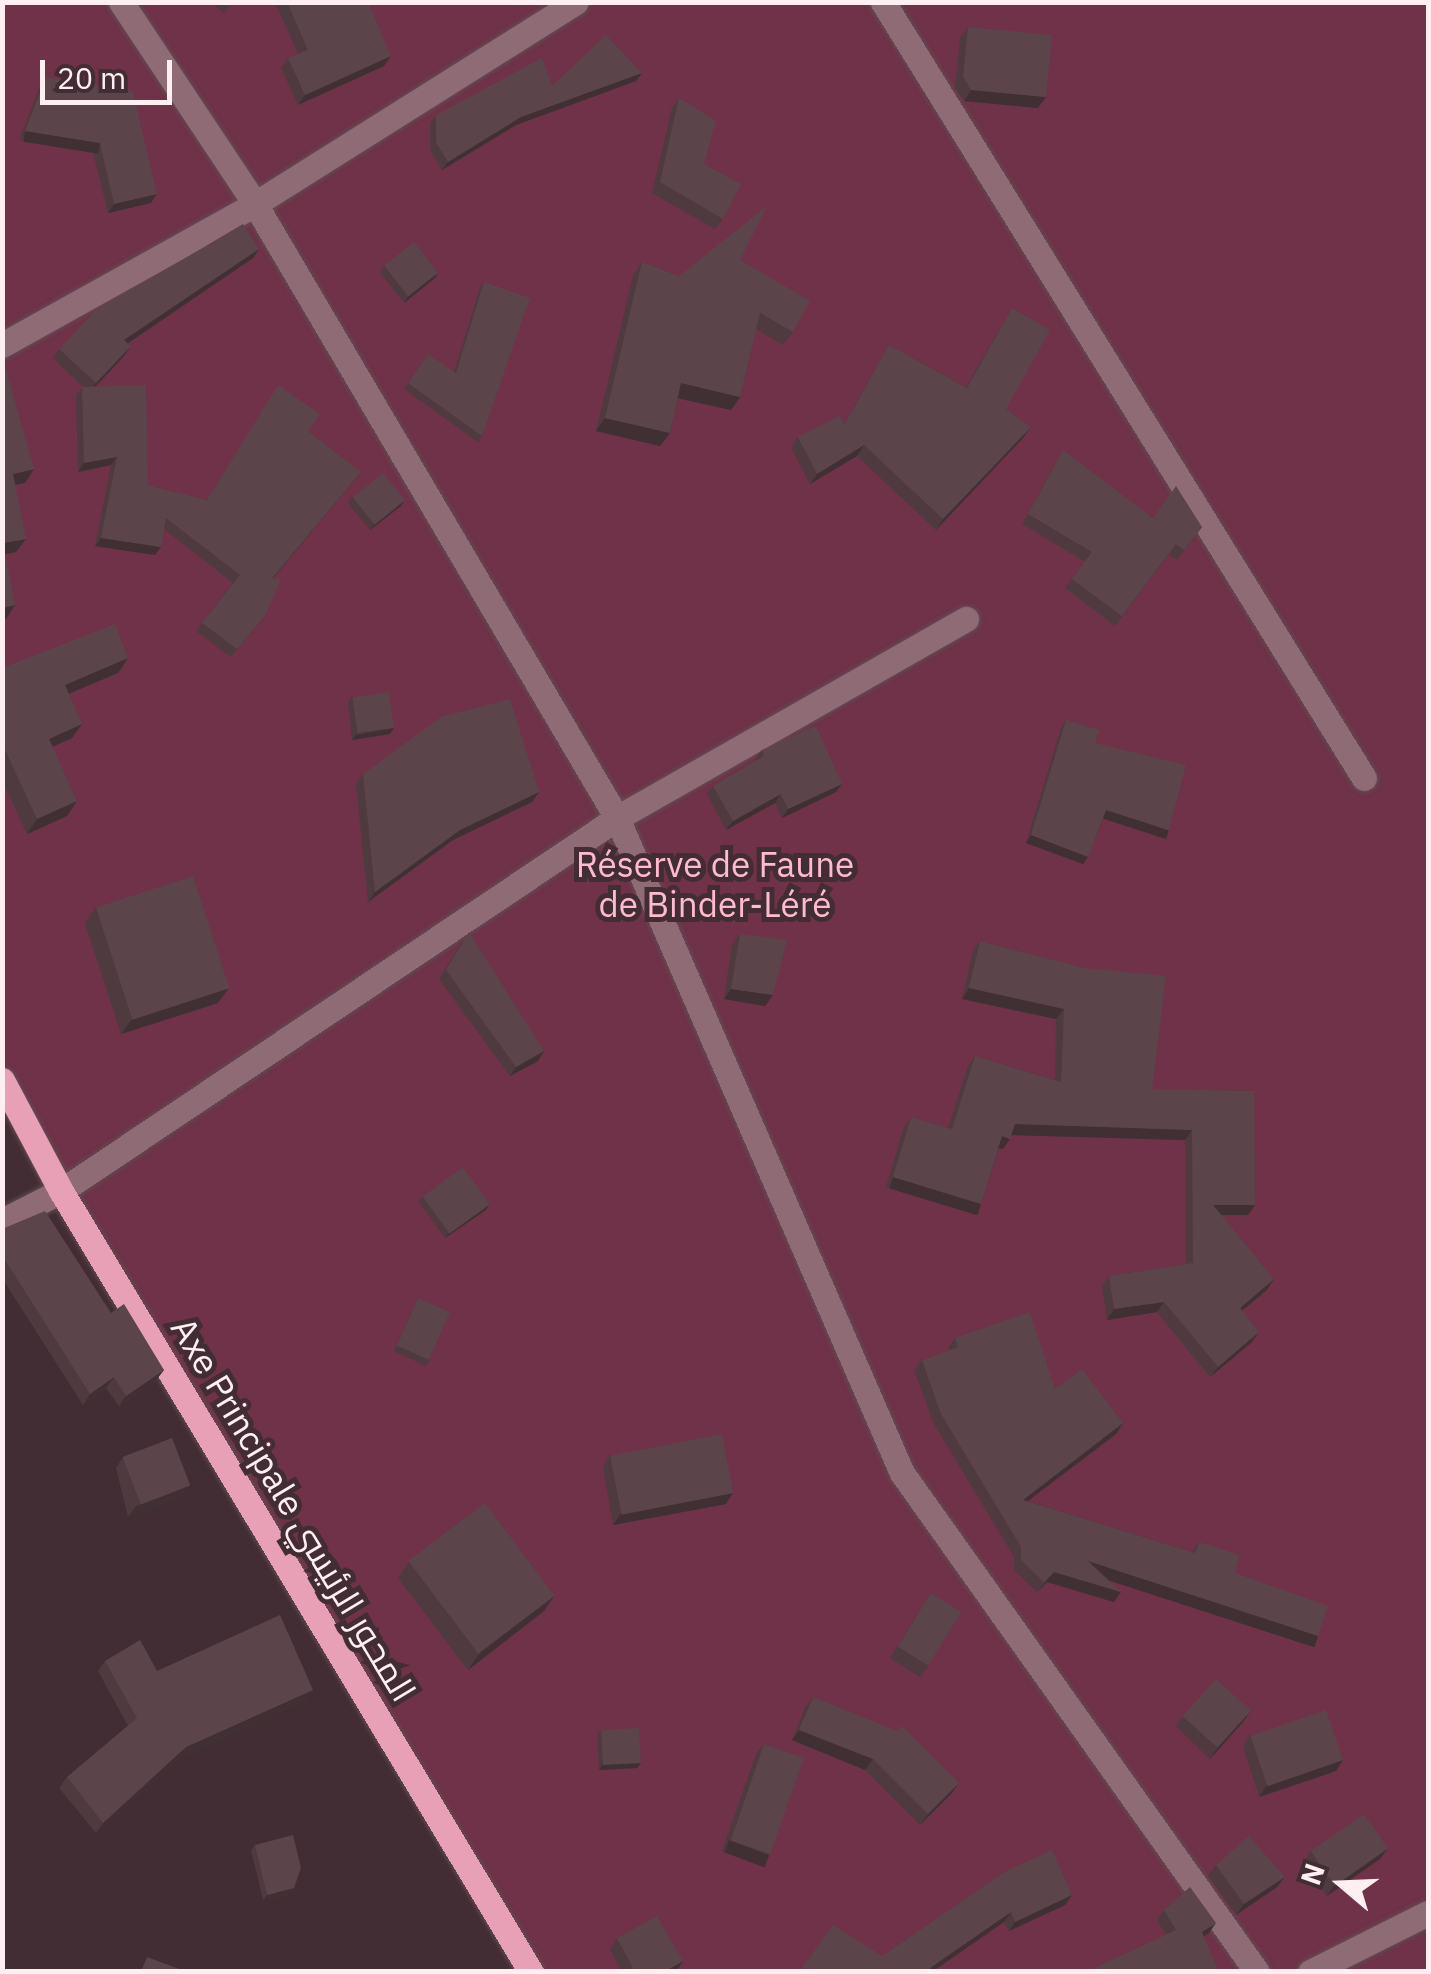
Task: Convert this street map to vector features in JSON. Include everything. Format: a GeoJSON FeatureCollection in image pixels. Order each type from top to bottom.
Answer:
{"type":"FeatureCollection","features":[{"type":"Feature","properties":{"kind":"main road","name":"Axe Principale المحور الرئيسي"},"geometry":{"type":"LineString","coordinates":[[2,1080],[61,1191],[531,1972]]}},
{"type":"Feature","properties":{"kind":"street"},"geometry":{"type":"LineString","coordinates":[[120,2],[256,204],[617,818],[902,1473],[1257,1972]]}},
{"type":"Feature","properties":{"kind":"street"},"geometry":{"type":"LineString","coordinates":[[2,344],[256,204],[576,2]]}},
{"type":"Feature","properties":{"kind":"street"},"geometry":{"type":"LineString","coordinates":[[883,2],[1364,778]]}},
{"type":"Feature","properties":{"kind":"street"},"geometry":{"type":"LineString","coordinates":[[2,1222],[61,1191],[617,818],[966,620]]}},
{"type":"Feature","properties":{"kind":"street"},"geometry":{"type":"LineString","coordinates":[[1310,1972],[1428,1913]]}},
{"type":"Feature","properties":{"kind":"green space","name":"Réserve de Faune de Binder-Léré"},"geometry":{"type":"Polygon","coordinates":[[[2,3],[1428,3],[1428,1971],[531,1971],[3,1080],[2,3]]]}},
{"type":"Feature","properties":{"kind":"building"},"geometry":{"type":"Polygon","coordinates":[[[287,2],[368,2],[391,56],[305,95],[288,58],[308,50],[287,2]]]}},
{"type":"Feature","properties":{"kind":"building"},"geometry":{"type":"Polygon","coordinates":[[[968,27],[1052,35],[1046,97],[971,90],[963,77],[968,27]]]}},
{"type":"Feature","properties":{"kind":"building"},"geometry":{"type":"Polygon","coordinates":[[[606,35],[642,73],[521,117],[448,162],[436,142],[436,115],[542,58],[552,86],[606,35]]]}},
{"type":"Feature","properties":{"kind":"building"},"geometry":{"type":"Polygon","coordinates":[[[46,77],[133,92],[157,194],[114,204],[100,143],[25,131],[46,77]]]}},
{"type":"Feature","properties":{"kind":"building"},"geometry":{"type":"Polygon","coordinates":[[[679,98],[716,121],[704,164],[741,184],[723,219],[660,182],[679,98]]]}},
{"type":"Feature","properties":{"kind":"building"},"geometry":{"type":"Polygon","coordinates":[[[767,206],[740,260],[810,301],[793,332],[760,313],[740,397],[681,383],[670,433],[605,418],[642,262],[679,276],[767,206]]]}},
{"type":"Feature","properties":{"kind":"building"},"geometry":{"type":"Polygon","coordinates":[[[243,224],[259,249],[124,340],[131,346],[96,383],[59,349],[94,312],[243,224]]]}},
{"type":"Feature","properties":{"kind":"building"},"geometry":{"type":"Polygon","coordinates":[[[414,242],[438,273],[408,296],[384,265],[414,242]]]}},
{"type":"Feature","properties":{"kind":"building"},"geometry":{"type":"Polygon","coordinates":[[[484,282],[530,298],[482,436],[408,383],[428,354],[456,373],[484,282]]]}},
{"type":"Feature","properties":{"kind":"building"},"geometry":{"type":"Polygon","coordinates":[[[1012,308],[1050,330],[1006,409],[1031,427],[943,519],[864,445],[817,474],[798,437],[839,416],[844,425],[889,345],[967,388],[1012,308]]]}},
{"type":"Feature","properties":{"kind":"building"},"geometry":{"type":"Polygon","coordinates":[[[2,356],[34,469],[13,474],[26,539],[3,543],[15,605],[2,608],[2,356]]]}},
{"type":"Feature","properties":{"kind":"building"},"geometry":{"type":"Polygon","coordinates":[[[146,385],[148,485],[207,500],[278,385],[320,414],[308,431],[361,472],[272,578],[281,579],[265,616],[237,649],[202,623],[240,575],[166,518],[161,547],[101,538],[117,457],[84,463],[82,387],[146,385]]]}},
{"type":"Feature","properties":{"kind":"building"},"geometry":{"type":"Polygon","coordinates":[[[1063,450],[1153,518],[1176,486],[1202,527],[1184,550],[1176,544],[1122,616],[1072,579],[1092,552],[1028,514],[1063,450]]]}},
{"type":"Feature","properties":{"kind":"building"},"geometry":{"type":"Polygon","coordinates":[[[383,473],[405,500],[375,525],[353,498],[383,473]]]}},
{"type":"Feature","properties":{"kind":"building"},"geometry":{"type":"Polygon","coordinates":[[[115,624],[128,658],[65,685],[82,724],[49,739],[77,801],[37,819],[2,743],[2,668],[115,624]]]}},
{"type":"Feature","properties":{"kind":"building"},"geometry":{"type":"Polygon","coordinates":[[[389,692],[394,728],[357,733],[352,697],[389,692]]]}},
{"type":"Feature","properties":{"kind":"building"},"geometry":{"type":"Polygon","coordinates":[[[510,699],[539,792],[460,830],[375,892],[363,774],[441,717],[510,699]]]}},
{"type":"Feature","properties":{"kind":"building"},"geometry":{"type":"Polygon","coordinates":[[[1066,720],[1099,730],[1095,743],[1186,765],[1169,830],[1106,810],[1088,857],[1031,835],[1066,720]]]}},
{"type":"Feature","properties":{"kind":"building"},"geometry":{"type":"Polygon","coordinates":[[[816,726],[842,784],[788,809],[781,794],[733,821],[713,786],[764,756],[762,750],[816,726]]]}},
{"type":"Feature","properties":{"kind":"building"},"geometry":{"type":"Polygon","coordinates":[[[193,876],[229,988],[132,1020],[96,908],[193,876]]]}},
{"type":"Feature","properties":{"kind":"building"},"geometry":{"type":"Polygon","coordinates":[[[469,932],[544,1051],[516,1067],[446,970],[469,932]]]}},
{"type":"Feature","properties":{"kind":"building"},"geometry":{"type":"Polygon","coordinates":[[[740,934],[787,940],[773,995],[731,989],[740,934]]]}},
{"type":"Feature","properties":{"kind":"building"},"geometry":{"type":"Polygon","coordinates":[[[980,941],[1085,968],[1166,976],[1152,1089],[1254,1091],[1255,1205],[1213,1205],[1274,1279],[1240,1308],[1259,1332],[1218,1367],[1164,1302],[1114,1309],[1109,1276],[1193,1263],[1192,1130],[1015,1124],[1010,1139],[1002,1136],[981,1204],[893,1177],[911,1117],[952,1129],[975,1056],[1061,1082],[1064,1009],[969,988],[980,941]]]}},
{"type":"Feature","properties":{"kind":"building"},"geometry":{"type":"Polygon","coordinates":[[[463,1167],[490,1204],[450,1234],[423,1196],[463,1167]]]}},
{"type":"Feature","properties":{"kind":"building"},"geometry":{"type":"Polygon","coordinates":[[[45,1211],[111,1313],[124,1304],[164,1370],[126,1396],[114,1377],[90,1394],[2,1255],[2,1229],[45,1211]]]}},
{"type":"Feature","properties":{"kind":"building"},"geometry":{"type":"Polygon","coordinates":[[[418,1298],[450,1312],[429,1360],[397,1346],[418,1298]]]}},
{"type":"Feature","properties":{"kind":"building"},"geometry":{"type":"Polygon","coordinates":[[[1030,1312],[1055,1389],[1082,1369],[1123,1423],[1023,1500],[1195,1553],[1199,1542],[1240,1555],[1235,1573],[1328,1606],[1318,1636],[1088,1561],[1121,1592],[1054,1572],[1044,1582],[1021,1560],[1021,1547],[941,1414],[922,1360],[958,1347],[955,1338],[1030,1312]]]}},
{"type":"Feature","properties":{"kind":"building"},"geometry":{"type":"Polygon","coordinates":[[[722,1434],[733,1493],[622,1515],[610,1456],[722,1434]]]}},
{"type":"Feature","properties":{"kind":"building"},"geometry":{"type":"Polygon","coordinates":[[[172,1438],[190,1486],[141,1505],[123,1457],[172,1438]]]}},
{"type":"Feature","properties":{"kind":"building"},"geometry":{"type":"Polygon","coordinates":[[[485,1503],[555,1596],[478,1653],[408,1561],[485,1503]]]}},
{"type":"Feature","properties":{"kind":"building"},"geometry":{"type":"Polygon","coordinates":[[[931,1593],[962,1612],[928,1666],[898,1646],[931,1593]]]}},
{"type":"Feature","properties":{"kind":"building"},"geometry":{"type":"Polygon","coordinates":[[[280,1615],[313,1690],[186,1747],[103,1823],[67,1777],[137,1718],[105,1661],[140,1640],[157,1671],[280,1615]]]}},
{"type":"Feature","properties":{"kind":"building"},"geometry":{"type":"Polygon","coordinates":[[[1216,1679],[1251,1710],[1217,1748],[1183,1716],[1216,1679]]]}},
{"type":"Feature","properties":{"kind":"building"},"geometry":{"type":"Polygon","coordinates":[[[813,1697],[897,1731],[902,1726],[959,1783],[928,1814],[873,1759],[799,1730],[813,1697]]]}},
{"type":"Feature","properties":{"kind":"building"},"geometry":{"type":"Polygon","coordinates":[[[1326,1710],[1343,1760],[1268,1786],[1250,1736],[1326,1710]]]}},
{"type":"Feature","properties":{"kind":"building"},"geometry":{"type":"Polygon","coordinates":[[[639,1728],[641,1763],[603,1765],[601,1730],[639,1728]]]}},
{"type":"Feature","properties":{"kind":"building"},"geometry":{"type":"Polygon","coordinates":[[[764,1744],[804,1758],[771,1854],[731,1840],[764,1744]]]}},
{"type":"Feature","properties":{"kind":"building"},"geometry":{"type":"Polygon","coordinates":[[[1364,1814],[1388,1848],[1335,1886],[1311,1851],[1364,1814]]]}},
{"type":"Feature","properties":{"kind":"building"},"geometry":{"type":"Polygon","coordinates":[[[293,1835],[301,1868],[294,1888],[267,1895],[255,1845],[293,1835]]]}},
{"type":"Feature","properties":{"kind":"building"},"geometry":{"type":"Polygon","coordinates":[[[1249,1836],[1285,1877],[1244,1904],[1216,1865],[1249,1836]]]}},
{"type":"Feature","properties":{"kind":"building"},"geometry":{"type":"Polygon","coordinates":[[[1052,1850],[1072,1895],[1015,1922],[1011,1912],[930,1968],[933,1972],[799,1972],[833,1925],[882,1956],[1006,1871],[1052,1850]]]}},
{"type":"Feature","properties":{"kind":"building"},"geometry":{"type":"Polygon","coordinates":[[[1190,1887],[1216,1923],[1202,1932],[1219,1972],[1095,1972],[1094,1968],[1176,1930],[1164,1910],[1190,1887]]]}},
{"type":"Feature","properties":{"kind":"building"},"geometry":{"type":"Polygon","coordinates":[[[657,1916],[683,1961],[664,1972],[635,1972],[617,1938],[657,1916]]]}},
{"type":"Feature","properties":{"kind":"building"},"geometry":{"type":"Polygon","coordinates":[[[147,1957],[187,1972],[141,1972],[147,1957]]]}}]}
